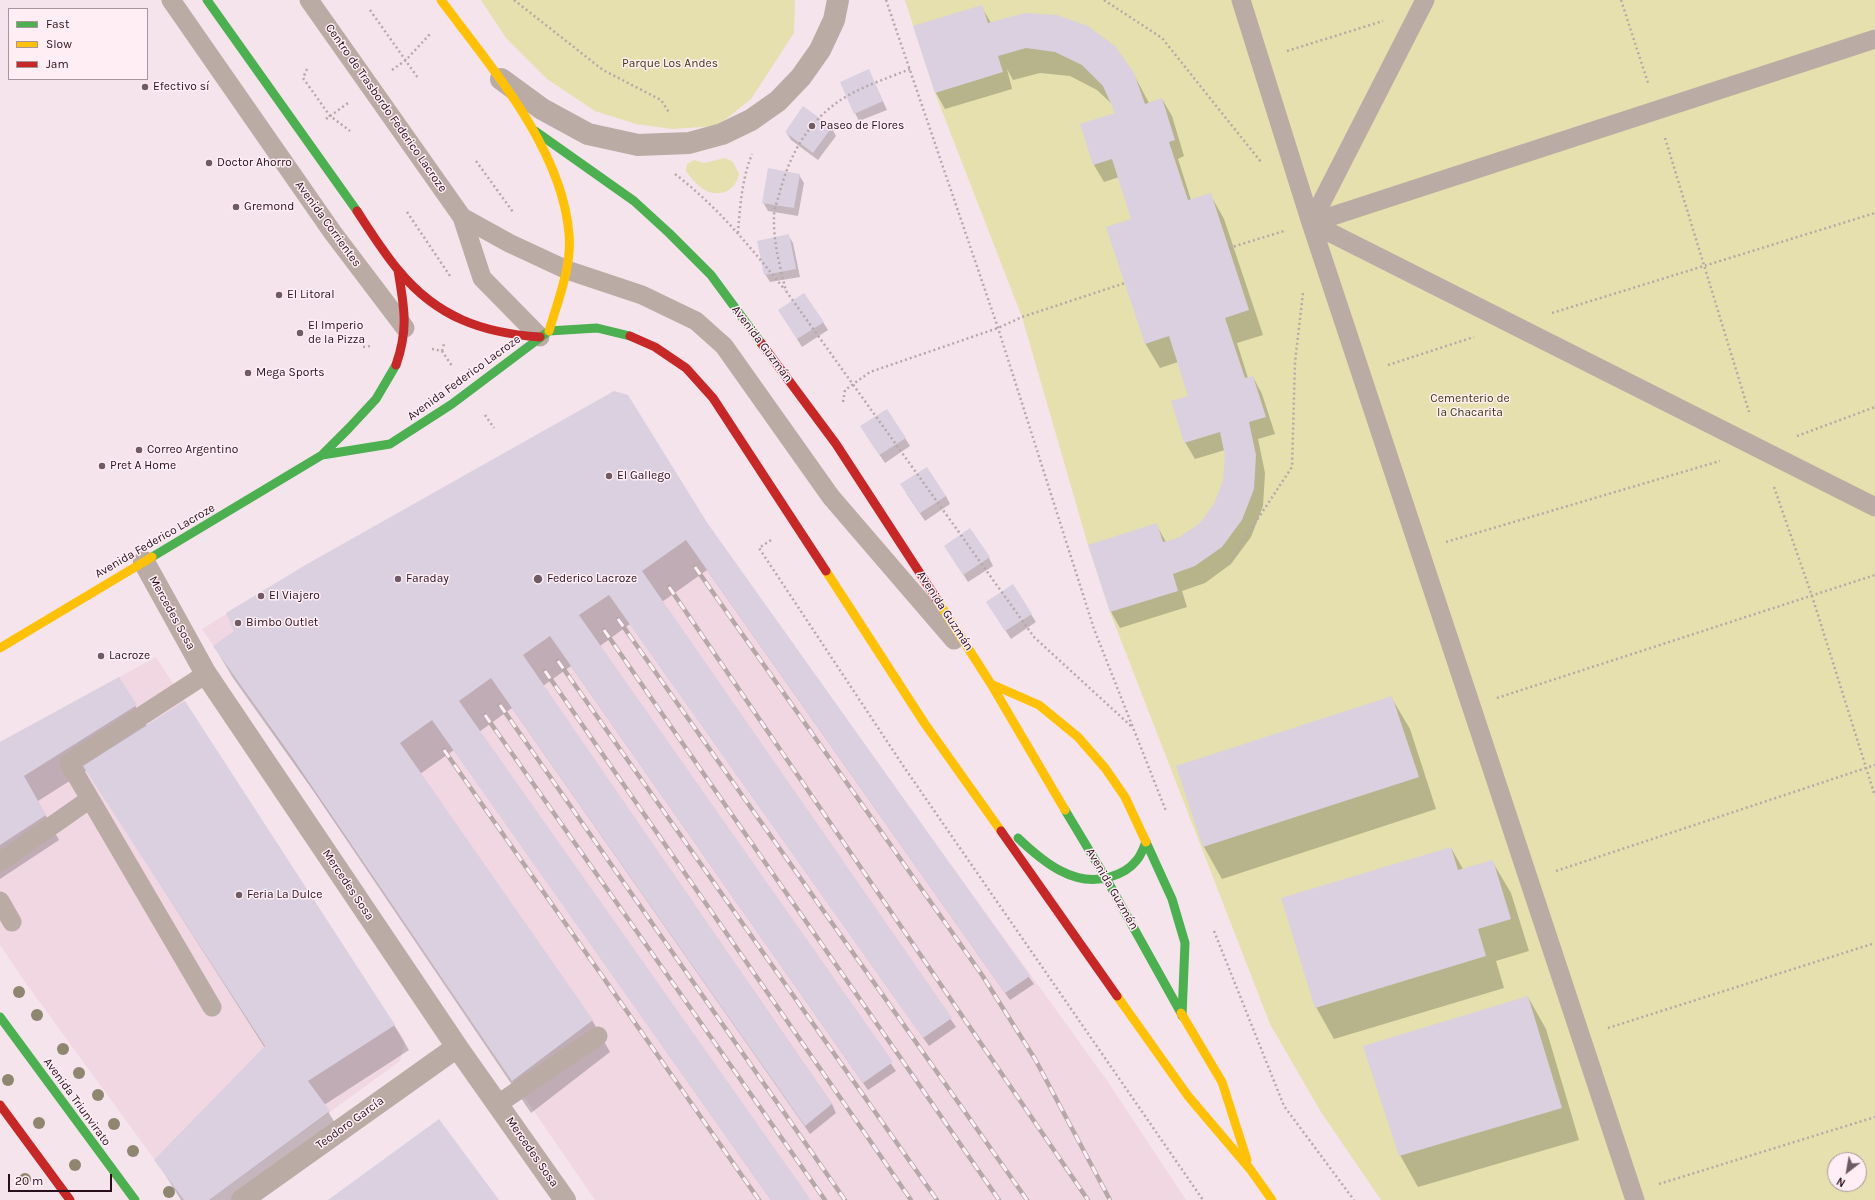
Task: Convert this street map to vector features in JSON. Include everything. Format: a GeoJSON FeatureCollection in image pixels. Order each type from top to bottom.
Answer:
{"type":"FeatureCollection","features":[{"type":"Feature","properties":{"kind":"main road"},"geometry":{"type":"LineString","coordinates":[[207,0],[398,270],[424,297],[455,317],[482,329],[511,336],[544,334],[567,270],[569,234],[564,207],[553,171],[535,131],[499,78],[441,0]]}},
{"type":"Feature","properties":{"kind":"main road","name":"Avenida Guzmán"},"geometry":{"type":"LineString","coordinates":[[535,131],[634,201],[711,275],[836,444],[991,684],[1107,880],[1182,1016],[1222,1082],[1250,1169]]}},
{"type":"Feature","properties":{"kind":"main road"},"geometry":{"type":"LineString","coordinates":[[398,270],[403,301],[405,328],[402,346]]}},
{"type":"Feature","properties":{"kind":"main road","name":"Avenida Guzmán"},"geometry":{"type":"LineString","coordinates":[[544,334],[597,328],[624,334],[655,347],[686,368],[713,398],[925,724],[1188,1096],[1250,1169],[1272,1200]]}},
{"type":"Feature","properties":{"kind":"main road","name":"Avenida Federico Lacroze"},"geometry":{"type":"LineString","coordinates":[[322,456],[390,444],[469,392],[544,334]]}},
{"type":"Feature","properties":{"kind":"main road","name":"Avenida Federico Lacroze"},"geometry":{"type":"LineString","coordinates":[[0,648],[322,456],[365,412],[394,369],[402,346]]}},
{"type":"Feature","properties":{"kind":"main road"},"geometry":{"type":"LineString","coordinates":[[991,684],[1039,705],[1078,737],[1105,768],[1125,798],[1172,899],[1185,943],[1182,1016]]}},
{"type":"Feature","properties":{"kind":"main road"},"geometry":{"type":"LineString","coordinates":[[977,797],[1037,857],[1060,872],[1087,881],[1107,880],[1126,872],[1138,859],[1146,842]]}},
{"type":"Feature","properties":{"kind":"main road","name":"Avenida Triunvirato"},"geometry":{"type":"LineString","coordinates":[[0,1017],[135,1200]]}},
{"type":"Feature","properties":{"kind":"main road"},"geometry":{"type":"LineString","coordinates":[[0,1105],[70,1200]]}},
{"type":"Feature","properties":{"kind":"street"},"geometry":{"type":"LineString","coordinates":[[499,78],[542,109],[588,134],[638,145],[689,143],[722,134],[751,120],[778,101],[801,77],[820,50],[834,20],[838,0]]}},
{"type":"Feature","properties":{"kind":"street","name":"Mercedes Sosa"},"geometry":{"type":"LineString","coordinates":[[144,562],[206,674],[457,1047],[565,1200]]}},
{"type":"Feature","properties":{"kind":"street","name":"Teodoro García"},"geometry":{"type":"LineString","coordinates":[[242,1200],[457,1047]]}},
{"type":"Feature","properties":{"kind":"lane","name":"Avenida Corrientes"},"geometry":{"type":"LineString","coordinates":[[171,0],[333,233],[405,328]]}},
{"type":"Feature","properties":{"kind":"lane","name":"Centro de Trasbordo Federico Lacroze"},"geometry":{"type":"LineString","coordinates":[[309,0],[462,217]]}},
{"type":"Feature","properties":{"kind":"lane"},"geometry":{"type":"LineString","coordinates":[[1241,0],[1360,373],[1633,1196]]}},
{"type":"Feature","properties":{"kind":"lane"},"geometry":{"type":"LineString","coordinates":[[1311,223],[1423,4]]}},
{"type":"Feature","properties":{"kind":"lane"},"geometry":{"type":"LineString","coordinates":[[1311,223],[1656,109],[1875,39]]}},
{"type":"Feature","properties":{"kind":"lane"},"geometry":{"type":"LineString","coordinates":[[462,217],[510,243],[567,270],[642,296],[671,309],[696,322],[724,346],[831,497],[991,684]]}},
{"type":"Feature","properties":{"kind":"lane"},"geometry":{"type":"LineString","coordinates":[[462,217],[482,278],[544,334]]}},
{"type":"Feature","properties":{"kind":"lane"},"geometry":{"type":"LineString","coordinates":[[1311,223],[1875,507]]}},
{"type":"Feature","properties":{"kind":"lane"},"geometry":{"type":"LineString","coordinates":[[206,674],[69,763],[212,1007]]}},
{"type":"Feature","properties":{"kind":"lane"},"geometry":{"type":"LineString","coordinates":[[0,862],[90,799]]}},
{"type":"Feature","properties":{"kind":"lane"},"geometry":{"type":"LineString","coordinates":[[0,901],[12,922]]}},
{"type":"Feature","properties":{"kind":"lane"},"geometry":{"type":"LineString","coordinates":[[498,1104],[598,1036]]}},
{"type":"Feature","properties":{"kind":"path"},"geometry":{"type":"LineString","coordinates":[[514,0],[603,70],[661,100],[689,143]]}},
{"type":"Feature","properties":{"kind":"path"},"geometry":{"type":"LineString","coordinates":[[886,0],[998,328],[1094,628],[1169,817]]}},
{"type":"Feature","properties":{"kind":"path"},"geometry":{"type":"LineString","coordinates":[[1104,0],[1162,38],[1266,168]]}},
{"type":"Feature","properties":{"kind":"path"},"geometry":{"type":"LineString","coordinates":[[1622,0],[1706,266],[1760,449],[1812,596],[1875,796]]}},
{"type":"Feature","properties":{"kind":"path"},"geometry":{"type":"LineString","coordinates":[[1260,60],[1423,4]]}},
{"type":"Feature","properties":{"kind":"path"},"geometry":{"type":"LineString","coordinates":[[370,10],[418,78]]}},
{"type":"Feature","properties":{"kind":"path"},"geometry":{"type":"LineString","coordinates":[[307,69],[303,78],[330,116],[350,131]]}},
{"type":"Feature","properties":{"kind":"path"},"geometry":{"type":"LineString","coordinates":[[786,291],[778,257],[774,215],[781,187],[793,154],[808,130],[836,104],[866,87],[910,69]]}},
{"type":"Feature","properties":{"kind":"path"},"geometry":{"type":"LineString","coordinates":[[638,145],[715,207],[738,234],[786,291],[1034,637],[1133,728]]}},
{"type":"Feature","properties":{"kind":"path"},"geometry":{"type":"LineString","coordinates":[[738,234],[740,205],[747,167],[754,147]]}},
{"type":"Feature","properties":{"kind":"path"},"geometry":{"type":"LineString","coordinates":[[407,212],[451,277]]}},
{"type":"Feature","properties":{"kind":"path"},"geometry":{"type":"LineString","coordinates":[[1360,373],[1513,324],[1875,213]]}},
{"type":"Feature","properties":{"kind":"path"},"geometry":{"type":"LineString","coordinates":[[1229,248],[1311,223]]}},
{"type":"Feature","properties":{"kind":"path"},"geometry":{"type":"LineString","coordinates":[[836,444],[845,390],[870,372],[998,328],[1022,317],[1125,283]]}},
{"type":"Feature","properties":{"kind":"path"},"geometry":{"type":"LineString","coordinates":[[1230,561],[1292,467],[1295,362],[1303,293]]}},
{"type":"Feature","properties":{"kind":"path"},"geometry":{"type":"LineString","coordinates":[[363,347],[402,346],[442,350],[494,428]]}},
{"type":"Feature","properties":{"kind":"path"},"geometry":{"type":"LineString","coordinates":[[1419,550],[1760,449],[1875,407]]}},
{"type":"Feature","properties":{"kind":"path"},"geometry":{"type":"LineString","coordinates":[[794,524],[759,548],[904,767],[1203,1200]]}},
{"type":"Feature","properties":{"kind":"path"},"geometry":{"type":"LineString","coordinates":[[1471,707],[1875,575]]}},
{"type":"Feature","properties":{"kind":"path"},"geometry":{"type":"LineString","coordinates":[[1528,880],[1875,765]]}},
{"type":"Feature","properties":{"kind":"path"},"geometry":{"type":"LineString","coordinates":[[1213,928],[1284,1106],[1354,1200]]}},
{"type":"Feature","properties":{"kind":"path"},"geometry":{"type":"LineString","coordinates":[[1580,1037],[1875,942]]}},
{"type":"Feature","properties":{"kind":"path"},"geometry":{"type":"LineString","coordinates":[[1633,1196],[1875,1118]]}},
{"type":"Feature","properties":{"kind":"shaded area"},"geometry":{"type":"Polygon","coordinates":[[[708,524],[910,808],[1106,1079],[1186,1200],[595,1200],[202,629],[309,563],[331,597],[708,524]]]}},
{"type":"Feature","properties":{"kind":"shaded area"},"geometry":{"type":"Polygon","coordinates":[[[156,657],[405,1041],[400,1061],[209,1200],[184,1200],[25,982],[0,945],[0,742],[156,657]]]}},
{"type":"Feature","properties":{"kind":"green space","name":"Parque Los Andes"},"geometry":{"type":"Polygon","coordinates":[[[481,0],[795,0],[794,33],[751,99],[717,126],[672,129],[636,124],[595,111],[547,79],[506,38],[481,0]]]}},
{"type":"Feature","properties":{"kind":"green space","name":"Cementerio de la Chacarita"},"geometry":{"type":"Polygon","coordinates":[[[905,0],[1875,0],[1875,1200],[1381,1200],[1321,1112],[1270,1024],[1110,612],[1088,545],[1022,317],[935,93],[905,0]]]}},
{"type":"Feature","properties":{"kind":"green space"},"geometry":{"type":"Polygon","coordinates":[[[725,158],[733,162],[739,174],[735,184],[727,191],[720,193],[709,192],[699,186],[686,171],[687,164],[694,160],[704,163],[725,158]]]}},
{"type":"Feature","properties":{"kind":"building"},"geometry":{"type":"Polygon","coordinates":[[[982,5],[988,23],[1025,13],[1057,15],[1088,26],[1115,46],[1134,73],[1145,104],[1162,98],[1175,140],[1169,142],[1188,200],[1211,193],[1249,310],[1225,318],[1245,378],[1253,376],[1266,417],[1249,422],[1256,455],[1254,489],[1242,520],[1222,547],[1195,566],[1173,574],[1178,591],[1110,612],[1088,545],[1157,523],[1163,542],[1178,538],[1199,524],[1214,504],[1223,481],[1225,456],[1220,432],[1184,443],[1171,401],[1188,396],[1169,336],[1145,344],[1106,227],[1131,219],[1112,159],[1093,165],[1080,124],[1115,113],[1103,86],[1082,65],[1055,52],[1026,48],[998,56],[1003,72],[935,93],[913,26],[982,5]]]}},
{"type":"Feature","properties":{"kind":"building"},"geometry":{"type":"Polygon","coordinates":[[[869,69],[883,101],[854,114],[840,82],[869,69]]]}},
{"type":"Feature","properties":{"kind":"building"},"geometry":{"type":"Polygon","coordinates":[[[803,106],[832,127],[813,153],[785,132],[803,106]]]}},
{"type":"Feature","properties":{"kind":"building"},"geometry":{"type":"Polygon","coordinates":[[[768,168],[800,174],[794,208],[762,203],[768,168]]]}},
{"type":"Feature","properties":{"kind":"building"},"geometry":{"type":"Polygon","coordinates":[[[789,234],[796,269],[764,275],[757,241],[789,234]]]}},
{"type":"Feature","properties":{"kind":"building"},"geometry":{"type":"Polygon","coordinates":[[[804,293],[824,322],[797,339],[778,310],[804,293]]]}},
{"type":"Feature","properties":{"kind":"building"},"geometry":{"type":"Polygon","coordinates":[[[614,391],[628,395],[708,524],[1030,976],[1005,993],[686,540],[642,571],[952,1018],[923,1038],[609,595],[579,615],[893,1062],[863,1083],[550,636],[523,655],[832,1104],[805,1126],[491,678],[459,701],[811,1200],[771,1200],[432,720],[400,743],[593,1020],[512,1081],[294,760],[213,646],[234,631],[226,613],[309,563],[614,391]]]}},
{"type":"Feature","properties":{"kind":"building"},"geometry":{"type":"Polygon","coordinates":[[[887,409],[906,438],[879,455],[860,426],[887,409]]]}},
{"type":"Feature","properties":{"kind":"building"},"geometry":{"type":"Polygon","coordinates":[[[927,467],[946,496],[920,513],[900,484],[927,467]]]}},
{"type":"Feature","properties":{"kind":"building"},"geometry":{"type":"Polygon","coordinates":[[[970,528],[990,557],[963,575],[944,546],[970,528]]]}},
{"type":"Feature","properties":{"kind":"building"},"geometry":{"type":"Polygon","coordinates":[[[1013,584],[1032,614],[1005,631],[986,602],[1013,584]]]}},
{"type":"Feature","properties":{"kind":"building"},"geometry":{"type":"Polygon","coordinates":[[[119,677],[137,705],[24,776],[46,815],[0,845],[0,742],[119,677]]]}},
{"type":"Feature","properties":{"kind":"building"},"geometry":{"type":"Polygon","coordinates":[[[1392,696],[1419,777],[1203,847],[1176,766],[1392,696]]]}},
{"type":"Feature","properties":{"kind":"building","name":"Feria La Dulce"},"geometry":{"type":"Polygon","coordinates":[[[185,701],[395,1025],[308,1081],[330,1111],[209,1200],[184,1200],[154,1160],[265,1046],[83,766],[185,701]]]}},
{"type":"Feature","properties":{"kind":"building"},"geometry":{"type":"Polygon","coordinates":[[[1451,847],[1458,870],[1493,860],[1511,919],[1478,929],[1486,956],[1315,1008],[1281,898],[1451,847]]]}},
{"type":"Feature","properties":{"kind":"building"},"geometry":{"type":"Polygon","coordinates":[[[1528,996],[1562,1108],[1399,1156],[1363,1046],[1528,996]]]}},
{"type":"Feature","properties":{"kind":"building"},"geometry":{"type":"Polygon","coordinates":[[[439,1119],[499,1200],[328,1200],[439,1119]]]}},
{"type":"Feature","properties":{"kind":"railway"},"geometry":{"type":"LineString","coordinates":[[695,567],[982,975],[1035,1059],[1110,1200]]}},
{"type":"Feature","properties":{"kind":"railway"},"geometry":{"type":"LineString","coordinates":[[669,587],[1088,1200]]}},
{"type":"Feature","properties":{"kind":"railway"},"geometry":{"type":"LineString","coordinates":[[618,619],[1027,1200]]}},
{"type":"Feature","properties":{"kind":"railway"},"geometry":{"type":"LineString","coordinates":[[604,630],[999,1200]]}},
{"type":"Feature","properties":{"kind":"railway"},"geometry":{"type":"LineString","coordinates":[[558,661],[937,1200]]}},
{"type":"Feature","properties":{"kind":"railway"},"geometry":{"type":"LineString","coordinates":[[545,671],[911,1200]]}},
{"type":"Feature","properties":{"kind":"railway"},"geometry":{"type":"LineString","coordinates":[[500,705],[845,1200]]}},
{"type":"Feature","properties":{"kind":"railway"},"geometry":{"type":"LineString","coordinates":[[485,715],[825,1200]]}},
{"type":"Feature","properties":{"kind":"railway"},"geometry":{"type":"LineString","coordinates":[[444,750],[759,1200]]}},
{"type":"Feature","properties":{"kind":"traffic: fast"},"geometry":{"type":"LineString","coordinates":[[207,0],[357,211]]}},
{"type":"Feature","properties":{"kind":"traffic: fast"},"geometry":{"type":"LineString","coordinates":[[535,131],[634,201],[669,233],[711,275],[761,343]]}},
{"type":"Feature","properties":{"kind":"traffic: fast"},"geometry":{"type":"LineString","coordinates":[[322,455],[390,444],[452,404],[549,331],[597,328],[630,336]]}},
{"type":"Feature","properties":{"kind":"traffic: fast"},"geometry":{"type":"LineString","coordinates":[[152,557],[322,455],[376,399],[396,365]]}},
{"type":"Feature","properties":{"kind":"traffic: fast"},"geometry":{"type":"LineString","coordinates":[[1065,810],[1107,880],[1181,1013]]}},
{"type":"Feature","properties":{"kind":"traffic: fast"},"geometry":{"type":"LineString","coordinates":[[1018,838],[1048,863],[1071,876],[1084,879],[1110,877],[1121,873],[1133,864],[1139,857],[1146,842]]}},
{"type":"Feature","properties":{"kind":"traffic: fast"},"geometry":{"type":"LineString","coordinates":[[1146,842],[1172,899],[1185,943],[1182,1016]]}},
{"type":"Feature","properties":{"kind":"traffic: fast"},"geometry":{"type":"LineString","coordinates":[[0,1017],[135,1200]]}},
{"type":"Feature","properties":{"kind":"traffic: slow"},"geometry":{"type":"LineString","coordinates":[[441,0],[481,52],[521,110],[553,170],[564,202],[569,234],[568,259],[564,283],[549,331]]}},
{"type":"Feature","properties":{"kind":"traffic: slow"},"geometry":{"type":"LineString","coordinates":[[0,648],[152,557]]}},
{"type":"Feature","properties":{"kind":"traffic: slow"},"geometry":{"type":"LineString","coordinates":[[826,571],[925,724],[1001,831]]}},
{"type":"Feature","properties":{"kind":"traffic: slow"},"geometry":{"type":"LineString","coordinates":[[938,601],[991,684],[1065,810]]}},
{"type":"Feature","properties":{"kind":"traffic: slow"},"geometry":{"type":"LineString","coordinates":[[991,684],[1039,705],[1078,737],[1105,768],[1125,797],[1146,842]]}},
{"type":"Feature","properties":{"kind":"traffic: slow"},"geometry":{"type":"LineString","coordinates":[[1117,996],[1188,1096],[1250,1169],[1272,1200]]}},
{"type":"Feature","properties":{"kind":"traffic: slow"},"geometry":{"type":"LineString","coordinates":[[1181,1013],[1222,1082],[1247,1160]]}},
{"type":"Feature","properties":{"kind":"traffic: jam"},"geometry":{"type":"LineString","coordinates":[[357,211],[393,264],[414,287],[429,300],[462,320],[499,331],[540,337]]}},
{"type":"Feature","properties":{"kind":"traffic: jam"},"geometry":{"type":"LineString","coordinates":[[396,365],[403,340],[404,328],[398,270]]}},
{"type":"Feature","properties":{"kind":"traffic: jam"},"geometry":{"type":"LineString","coordinates":[[630,336],[655,347],[686,368],[713,398],[826,571]]}},
{"type":"Feature","properties":{"kind":"traffic: jam"},"geometry":{"type":"LineString","coordinates":[[761,343],[836,444],[938,601]]}},
{"type":"Feature","properties":{"kind":"traffic: jam"},"geometry":{"type":"LineString","coordinates":[[1001,831],[1117,996]]}},
{"type":"Feature","properties":{"kind":"traffic: jam"},"geometry":{"type":"LineString","coordinates":[[0,1105],[70,1200]]}},
{"type":"Feature","properties":{"kind":"place","name":"Efectivo sí"},"geometry":{"type":"Point","coordinates":[145,87]}},
{"type":"Feature","properties":{"kind":"place","name":"Paseo de Flores"},"geometry":{"type":"Point","coordinates":[812,126]}},
{"type":"Feature","properties":{"kind":"place","name":"Doctor Ahorro"},"geometry":{"type":"Point","coordinates":[209,163]}},
{"type":"Feature","properties":{"kind":"place","name":"Gremond"},"geometry":{"type":"Point","coordinates":[236,207]}},
{"type":"Feature","properties":{"kind":"place","name":"El Litoral"},"geometry":{"type":"Point","coordinates":[279,295]}},
{"type":"Feature","properties":{"kind":"place","name":"El Imperio de la Pizza"},"geometry":{"type":"Point","coordinates":[300,333]}},
{"type":"Feature","properties":{"kind":"place","name":"Mega Sports"},"geometry":{"type":"Point","coordinates":[248,373]}},
{"type":"Feature","properties":{"kind":"place","name":"Correo Argentino"},"geometry":{"type":"Point","coordinates":[139,450]}},
{"type":"Feature","properties":{"kind":"place","name":"Pret A Home"},"geometry":{"type":"Point","coordinates":[102,466]}},
{"type":"Feature","properties":{"kind":"place","name":"El Gallego"},"geometry":{"type":"Point","coordinates":[609,476]}},
{"type":"Feature","properties":{"kind":"place","name":"Faraday"},"geometry":{"type":"Point","coordinates":[398,579]}},
{"type":"Feature","properties":{"kind":"place","name":"Federico Lacroze"},"geometry":{"type":"Point","coordinates":[538,579]}},
{"type":"Feature","properties":{"kind":"place","name":"El Viajero"},"geometry":{"type":"Point","coordinates":[261,596]}},
{"type":"Feature","properties":{"kind":"place","name":"Bimbo Outlet"},"geometry":{"type":"Point","coordinates":[238,623]}},
{"type":"Feature","properties":{"kind":"place","name":"Lacroze"},"geometry":{"type":"Point","coordinates":[101,656]}},
{"type":"Feature","properties":{"kind":"place","name":"Feria La Dulce"},"geometry":{"type":"Point","coordinates":[239,895]}}]}
